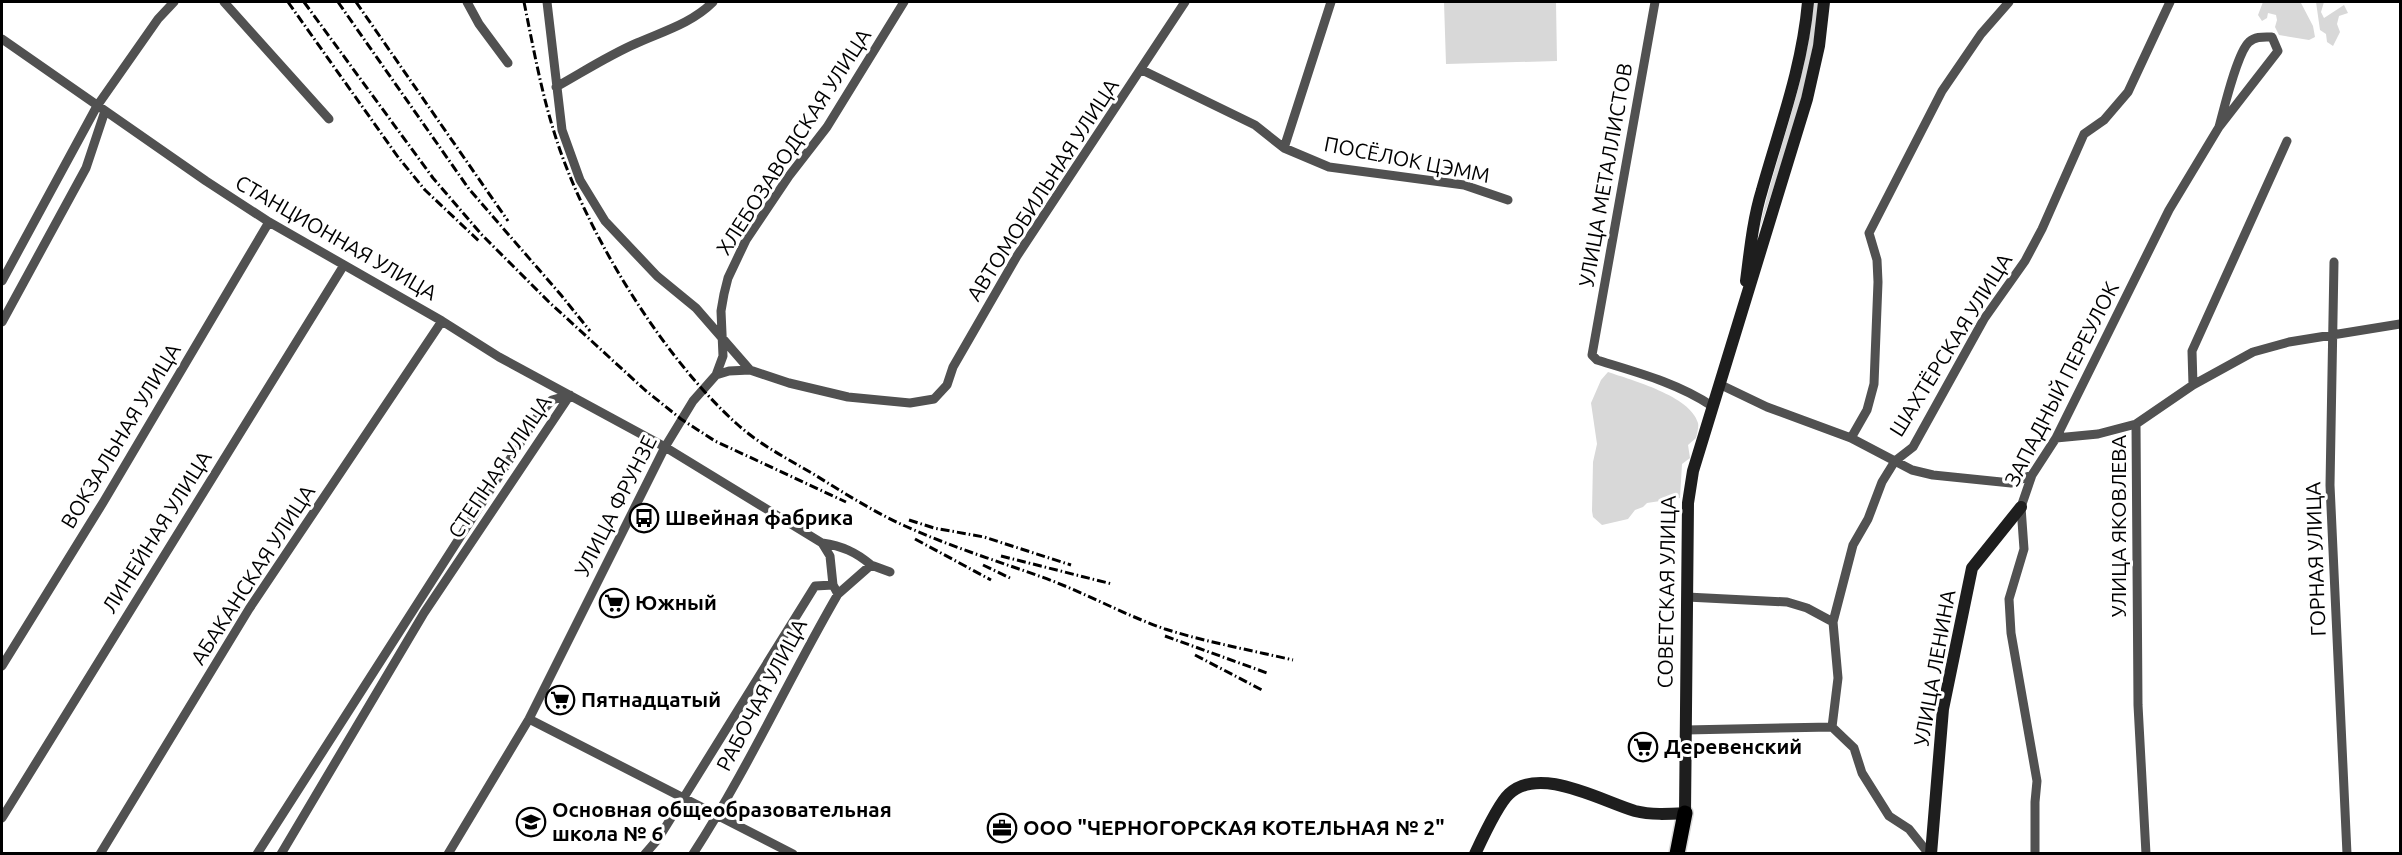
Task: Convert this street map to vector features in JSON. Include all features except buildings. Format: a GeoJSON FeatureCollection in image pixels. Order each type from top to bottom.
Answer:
{"type":"FeatureCollection","features":[{"type":"Feature","properties":{"kind":"main road","name":"СОВЕТСКАЯ УЛИЦА"},"geometry":{"type":"LineString","coordinates":[[1743,307],[1755,220],[1796,78],[1802,52],[1808,2]]}},
{"type":"Feature","properties":{"kind":"main road","name":"СОВЕТСКАЯ УЛИЦА"},"geometry":{"type":"LineString","coordinates":[[1686,854],[1688,502],[1693,471],[1807,99],[1819,46],[1824,2]]}},
{"type":"Feature","properties":{"kind":"main road","name":"УЛИЦА ЛЕНИНА"},"geometry":{"type":"LineString","coordinates":[[1930,854],[1943,709],[1972,568],[2021,507]]}},
{"type":"Feature","properties":{"kind":"main road"},"geometry":{"type":"LineString","coordinates":[[1475,854],[1508,794],[1522,784],[1545,783],[1577,790],[1634,810],[1658,814],[1685,813]]}},
{"type":"Feature","properties":{"kind":"main road","name":"СОВЕТСКАЯ УЛИЦА"},"geometry":{"type":"LineString","coordinates":[[1677,854],[1685,813]]}},
{"type":"Feature","properties":{"kind":"street"},"geometry":{"type":"LineString","coordinates":[[2,281],[101,108],[158,19],[174,2]]}},
{"type":"Feature","properties":{"kind":"street"},"geometry":{"type":"LineString","coordinates":[[224,2],[329,119]]}},
{"type":"Feature","properties":{"kind":"street"},"geometry":{"type":"LineString","coordinates":[[467,2],[478,24],[508,63]]}},
{"type":"Feature","properties":{"kind":"street"},"geometry":{"type":"LineString","coordinates":[[547,2],[562,130],[580,180],[605,221],[639,258],[696,308],[750,370]]}},
{"type":"Feature","properties":{"kind":"street"},"geometry":{"type":"LineString","coordinates":[[556,87],[636,43],[675,28],[704,11],[713,2]]}},
{"type":"Feature","properties":{"kind":"street","name":"ХЛЕБОЗАВОДСКАЯ УЛИЦА"},"geometry":{"type":"LineString","coordinates":[[716,375],[723,356],[721,311],[723,294],[746,240],[789,176],[827,127],[904,2]]}},
{"type":"Feature","properties":{"kind":"street","name":"АВТОМОБИЛЬНАЯ УЛИЦА"},"geometry":{"type":"LineString","coordinates":[[750,370],[789,383],[849,397],[910,403],[934,399],[947,385],[953,367],[1017,256],[1185,2]]}},
{"type":"Feature","properties":{"kind":"street"},"geometry":{"type":"LineString","coordinates":[[1284,148],[1331,2]]}},
{"type":"Feature","properties":{"kind":"street","name":"УЛИЦА МЕТАЛЛИСТОВ"},"geometry":{"type":"LineString","coordinates":[[1655,2],[1592,355],[1597,360],[1656,379],[1697,396],[1712,406]]}},
{"type":"Feature","properties":{"kind":"street"},"geometry":{"type":"LineString","coordinates":[[1851,438],[1867,410],[1874,384],[1878,282],[1877,260],[1869,233],[1942,91],[1981,34],[2009,2]]}},
{"type":"Feature","properties":{"kind":"street","name":"ШАХТЁРСКАЯ УЛИЦА"},"geometry":{"type":"LineString","coordinates":[[1832,727],[1838,678],[1833,622],[1853,546],[1868,519],[1882,482],[1895,461],[1913,447],[1984,319],[2025,261],[2042,229],[2084,134],[2104,120],[2128,92],[2170,2]]}},
{"type":"Feature","properties":{"kind":"street","name":"ЗАПАДНЫЙ ПЕРЕУЛОК"},"geometry":{"type":"LineString","coordinates":[[2035,854],[2037,781],[2011,633],[2009,599],[2024,549],[2021,507],[2032,475],[2056,438],[2169,210],[2219,127],[2278,51],[2272,37],[2257,37],[2247,43],[2230,82],[2219,127]]}},
{"type":"Feature","properties":{"kind":"street","name":"СТАНЦИОННАЯ УЛИЦА"},"geometry":{"type":"LineString","coordinates":[[2,39],[269,222],[442,321],[500,357],[665,447]]}},
{"type":"Feature","properties":{"kind":"street","name":"ПОСЁЛОК ЦЭММ"},"geometry":{"type":"LineString","coordinates":[[1142,70],[1255,125],[1284,148],[1329,167],[1464,185],[1508,200]]}},
{"type":"Feature","properties":{"kind":"street"},"geometry":{"type":"LineString","coordinates":[[2,322],[86,168],[101,108]]}},
{"type":"Feature","properties":{"kind":"street"},"geometry":{"type":"LineString","coordinates":[[2193,385],[2192,351],[2287,141]]}},
{"type":"Feature","properties":{"kind":"street","name":"ВОКЗАЛЬНАЯ УЛИЦА"},"geometry":{"type":"LineString","coordinates":[[2,666],[104,501],[269,222]]}},
{"type":"Feature","properties":{"kind":"street","name":"ГОРНАЯ УЛИЦА"},"geometry":{"type":"LineString","coordinates":[[2334,262],[2330,485],[2348,854]]}},
{"type":"Feature","properties":{"kind":"street","name":"ЛИНЕЙНАЯ УЛИЦА"},"geometry":{"type":"LineString","coordinates":[[2,818],[344,266]]}},
{"type":"Feature","properties":{"kind":"street","name":"АБАКАНСКАЯ УЛИЦА"},"geometry":{"type":"LineString","coordinates":[[100,854],[249,609],[442,321]]}},
{"type":"Feature","properties":{"kind":"street","name":"УЛИЦА ЯКОВЛЕВА"},"geometry":{"type":"LineString","coordinates":[[2146,854],[2138,705],[2136,424],[2193,385],[2253,352],[2289,342],[2400,324]]}},
{"type":"Feature","properties":{"kind":"street"},"geometry":{"type":"LineString","coordinates":[[716,375],[729,371],[750,370]]}},
{"type":"Feature","properties":{"kind":"street","name":"УЛИЦА ФРУНЗЕ"},"geometry":{"type":"LineString","coordinates":[[448,854],[529,719],[665,447],[693,401],[716,375]]}},
{"type":"Feature","properties":{"kind":"street"},"geometry":{"type":"LineString","coordinates":[[1719,384],[1767,407],[1851,438],[1912,470],[1933,475],[1962,476],[2011,483],[2032,475]]}},
{"type":"Feature","properties":{"kind":"street","name":"СТЕПНАЯ УЛИЦА"},"geometry":{"type":"LineString","coordinates":[[257,854],[537,417],[552,400],[570,395]]}},
{"type":"Feature","properties":{"kind":"street","name":"СТЕПНАЯ УЛИЦА"},"geometry":{"type":"LineString","coordinates":[[281,854],[424,613],[570,395]]}},
{"type":"Feature","properties":{"kind":"street"},"geometry":{"type":"LineString","coordinates":[[2056,438],[2098,434],[2136,424]]}},
{"type":"Feature","properties":{"kind":"street"},"geometry":{"type":"LineString","coordinates":[[665,447],[822,543],[847,548],[871,565],[890,572]]}},
{"type":"Feature","properties":{"kind":"street"},"geometry":{"type":"LineString","coordinates":[[822,543],[830,556],[833,585],[838,594]]}},
{"type":"Feature","properties":{"kind":"street","name":"РАБОЧАЯ УЛИЦА"},"geometry":{"type":"LineString","coordinates":[[693,854],[719,815],[802,655],[838,594],[871,565]]}},
{"type":"Feature","properties":{"kind":"street","name":"РАБОЧАЯ УЛИЦА"},"geometry":{"type":"LineString","coordinates":[[645,854],[657,839],[764,672],[815,586],[833,585]]}},
{"type":"Feature","properties":{"kind":"street"},"geometry":{"type":"LineString","coordinates":[[1687,597],[1787,602],[1808,608],[1833,622]]}},
{"type":"Feature","properties":{"kind":"street"},"geometry":{"type":"LineString","coordinates":[[529,719],[681,799],[719,815],[793,854]]}},
{"type":"Feature","properties":{"kind":"street"},"geometry":{"type":"LineString","coordinates":[[1686,730],[1832,727],[1854,748],[1862,773],[1889,816],[1909,829],[1930,854]]}},
{"type":"Feature","properties":{"kind":"shaded area"},"geometry":{"type":"Polygon","coordinates":[[[1444,2],[1556,2],[1557,61],[1446,64],[1444,2]]]}},
{"type":"Feature","properties":{"kind":"shaded area"},"geometry":{"type":"Polygon","coordinates":[[[1813,2],[1819,2],[1804,89],[1759,231],[1805,61],[1813,2]]]}},
{"type":"Feature","properties":{"kind":"shaded area"},"geometry":{"type":"Polygon","coordinates":[[[2263,2],[2304,2],[2301,3],[2313,26],[2315,37],[2309,40],[2279,35],[2275,27],[2276,15],[2268,13],[2267,18],[2262,21],[2258,15],[2263,2]]]}},
{"type":"Feature","properties":{"kind":"shaded area"},"geometry":{"type":"Polygon","coordinates":[[[2316,2],[2324,2],[2321,12],[2324,18],[2344,5],[2348,13],[2339,16],[2337,24],[2340,32],[2333,46],[2327,42],[2326,34],[2320,30],[2316,2]]]}},
{"type":"Feature","properties":{"kind":"shaded area"},"geometry":{"type":"Polygon","coordinates":[[[1608,372],[1673,397],[1693,413],[1698,426],[1696,438],[1688,445],[1690,458],[1682,464],[1680,498],[1647,503],[1635,510],[1628,519],[1602,525],[1593,517],[1592,511],[1593,462],[1597,444],[1591,403],[1601,380],[1608,372]]]}},
{"type":"Feature","properties":{"kind":"railway"},"geometry":{"type":"LineString","coordinates":[[288,2],[398,157],[425,190],[480,242]]}},
{"type":"Feature","properties":{"kind":"railway"},"geometry":{"type":"LineString","coordinates":[[304,2],[433,178],[482,235],[549,302],[645,390],[681,419],[715,441],[846,502]]}},
{"type":"Feature","properties":{"kind":"railway"},"geometry":{"type":"LineString","coordinates":[[338,2],[469,189],[590,331]]}},
{"type":"Feature","properties":{"kind":"railway"},"geometry":{"type":"LineString","coordinates":[[356,2],[508,221]]}},
{"type":"Feature","properties":{"kind":"railway"},"geometry":{"type":"LineString","coordinates":[[524,2],[555,135],[568,172],[606,251],[654,328],[681,364],[709,396],[746,432],[893,521],[1055,582],[1165,629],[1293,660]]}},
{"type":"Feature","properties":{"kind":"railway"},"geometry":{"type":"LineString","coordinates":[[909,520],[934,528],[984,537],[1071,565]]}},
{"type":"Feature","properties":{"kind":"railway"},"geometry":{"type":"LineString","coordinates":[[915,539],[991,580]]}},
{"type":"Feature","properties":{"kind":"railway"},"geometry":{"type":"LineString","coordinates":[[1001,556],[1112,584]]}},
{"type":"Feature","properties":{"kind":"railway"},"geometry":{"type":"LineString","coordinates":[[983,565],[1010,578]]}},
{"type":"Feature","properties":{"kind":"railway"},"geometry":{"type":"LineString","coordinates":[[1165,636],[1267,673]]}},
{"type":"Feature","properties":{"kind":"railway"},"geometry":{"type":"LineString","coordinates":[[1195,655],[1262,690]]}},
{"type":"Feature","properties":{"kind":"place","name":"Швейная фабрика"},"geometry":{"type":"Point","coordinates":[644,518]}},
{"type":"Feature","properties":{"kind":"place","name":"Южный"},"geometry":{"type":"Point","coordinates":[614,603]}},
{"type":"Feature","properties":{"kind":"place","name":"Пятнадцатый"},"geometry":{"type":"Point","coordinates":[560,700]}},
{"type":"Feature","properties":{"kind":"place","name":"Деревенский"},"geometry":{"type":"Point","coordinates":[1643,747]}},
{"type":"Feature","properties":{"kind":"place","name":"Основная общеобразовательная школа № 6"},"geometry":{"type":"Point","coordinates":[531,822]}},
{"type":"Feature","properties":{"kind":"place","name":"ООО \"ЧЕРНОГОРСКАЯ КОТЕЛЬНАЯ № 2\""},"geometry":{"type":"Point","coordinates":[1002,828]}}]}
